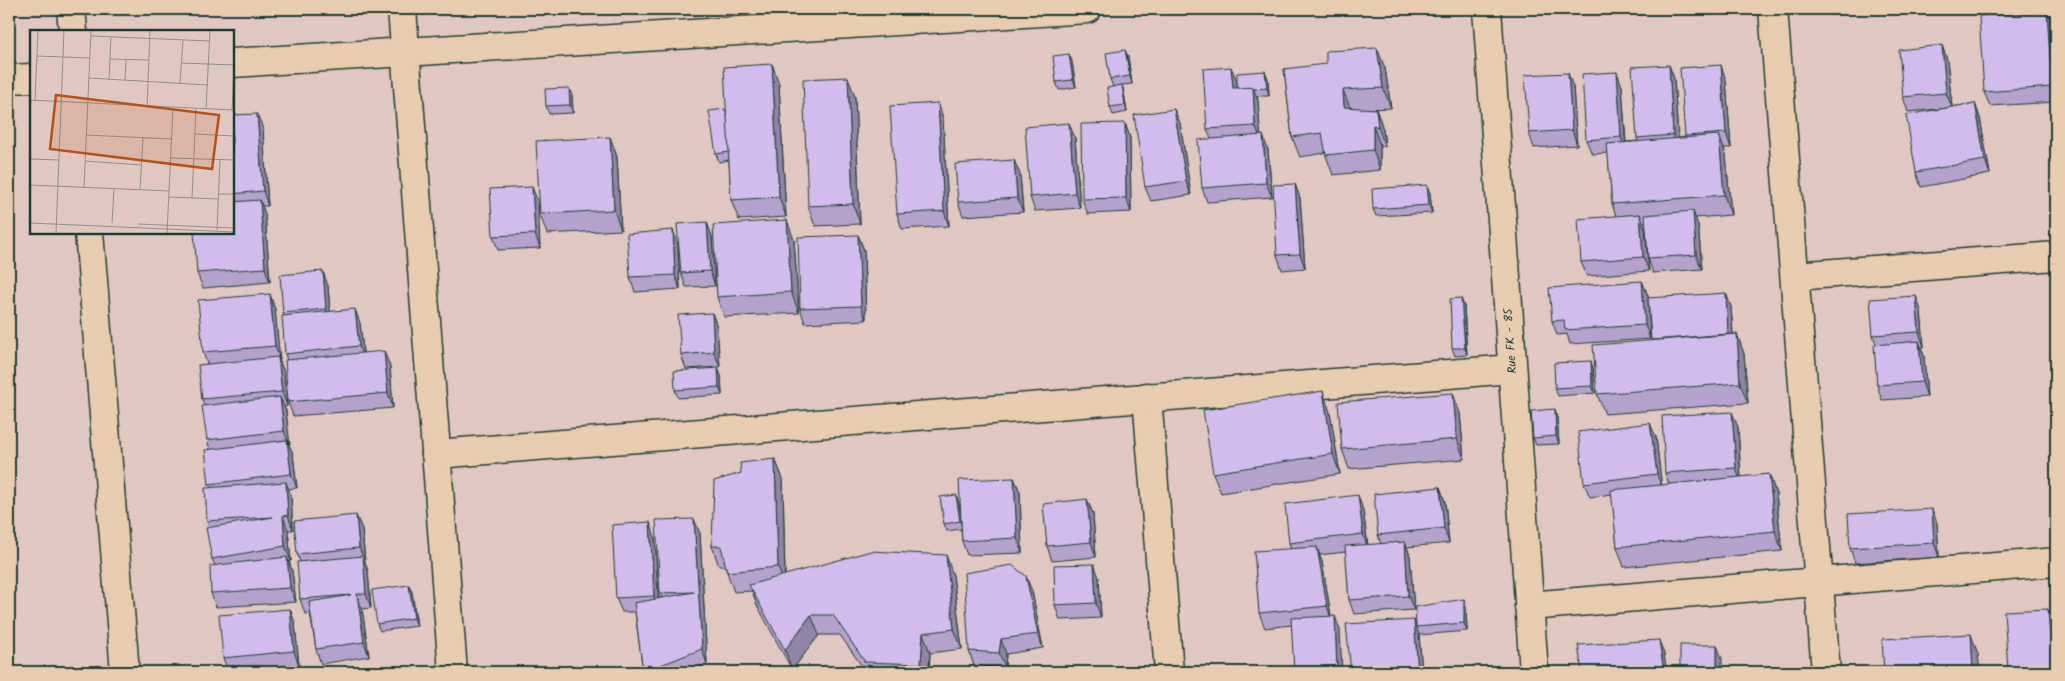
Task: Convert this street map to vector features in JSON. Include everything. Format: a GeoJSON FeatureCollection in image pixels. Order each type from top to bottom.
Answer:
{"type":"FeatureCollection","features":[{"type":"Feature","properties":{"kind":"street"},"geometry":{"type":"LineString","coordinates":[[71,9],[73,30]]}},
{"type":"Feature","properties":{"kind":"street"},"geometry":{"type":"LineString","coordinates":[[402,9],[453,672]]}},
{"type":"Feature","properties":{"kind":"street"},"geometry":{"type":"LineString","coordinates":[[234,63],[1087,9]]}},
{"type":"Feature","properties":{"kind":"street","name":"Rue FK - 85"},"geometry":{"type":"LineString","coordinates":[[1487,9],[1534,672]]}},
{"type":"Feature","properties":{"kind":"street"},"geometry":{"type":"LineString","coordinates":[[1773,9],[1826,672]]}},
{"type":"Feature","properties":{"kind":"street"},"geometry":{"type":"LineString","coordinates":[[9,79],[30,78]]}},
{"type":"Feature","properties":{"kind":"street"},"geometry":{"type":"LineString","coordinates":[[89,234],[125,672]]}},
{"type":"Feature","properties":{"kind":"street"},"geometry":{"type":"LineString","coordinates":[[1795,276],[2056,256]]}},
{"type":"Feature","properties":{"kind":"street"},"geometry":{"type":"LineString","coordinates":[[436,454],[1512,369]]}},
{"type":"Feature","properties":{"kind":"street"},"geometry":{"type":"LineString","coordinates":[[1147,397],[1169,672]]}},
{"type":"Feature","properties":{"kind":"street"},"geometry":{"type":"LineString","coordinates":[[1529,606],[2056,562]]}},
{"type":"Feature","properties":{"kind":"building"},"geometry":{"type":"Polygon","coordinates":[[[2047,12],[2052,87],[1984,92],[1979,16],[2047,12]]]}},
{"type":"Feature","properties":{"kind":"building"},"geometry":{"type":"Polygon","coordinates":[[[1942,45],[1946,93],[1903,97],[1899,50],[1942,45]]]}},
{"type":"Feature","properties":{"kind":"building"},"geometry":{"type":"Polygon","coordinates":[[[1377,48],[1383,88],[1343,90],[1344,107],[1376,109],[1378,127],[1373,125],[1373,150],[1326,155],[1322,133],[1292,137],[1284,69],[1326,64],[1326,51],[1377,48]]]}},
{"type":"Feature","properties":{"kind":"building"},"geometry":{"type":"Polygon","coordinates":[[[1125,50],[1130,76],[1110,79],[1106,53],[1125,50]]]}},
{"type":"Feature","properties":{"kind":"building"},"geometry":{"type":"Polygon","coordinates":[[[1069,54],[1073,80],[1056,82],[1053,56],[1069,54]]]}},
{"type":"Feature","properties":{"kind":"building"},"geometry":{"type":"Polygon","coordinates":[[[772,64],[779,197],[731,200],[724,67],[772,64]]]}},
{"type":"Feature","properties":{"kind":"building"},"geometry":{"type":"Polygon","coordinates":[[[1669,65],[1673,135],[1637,138],[1632,67],[1669,65]]]}},
{"type":"Feature","properties":{"kind":"building"},"geometry":{"type":"Polygon","coordinates":[[[1721,65],[1726,133],[1685,136],[1680,68],[1721,65]]]}},
{"type":"Feature","properties":{"kind":"building"},"geometry":{"type":"Polygon","coordinates":[[[1231,67],[1233,88],[1253,87],[1255,126],[1207,129],[1203,69],[1231,67]]]}},
{"type":"Feature","properties":{"kind":"building"},"geometry":{"type":"Polygon","coordinates":[[[1265,71],[1267,88],[1237,88],[1237,73],[1265,71]]]}},
{"type":"Feature","properties":{"kind":"building"},"geometry":{"type":"Polygon","coordinates":[[[1617,72],[1621,137],[1586,140],[1582,74],[1617,72]]]}},
{"type":"Feature","properties":{"kind":"building"},"geometry":{"type":"Polygon","coordinates":[[[1568,73],[1572,130],[1529,133],[1525,75],[1568,73]]]}},
{"type":"Feature","properties":{"kind":"building"},"geometry":{"type":"Polygon","coordinates":[[[848,77],[853,204],[808,206],[803,79],[848,77]]]}},
{"type":"Feature","properties":{"kind":"building"},"geometry":{"type":"Polygon","coordinates":[[[1122,85],[1125,105],[1110,107],[1107,88],[1122,85]]]}},
{"type":"Feature","properties":{"kind":"building"},"geometry":{"type":"Polygon","coordinates":[[[569,88],[570,105],[546,106],[545,89],[569,88]]]}},
{"type":"Feature","properties":{"kind":"building"},"geometry":{"type":"Polygon","coordinates":[[[938,103],[944,211],[897,214],[890,106],[938,103]]]}},
{"type":"Feature","properties":{"kind":"building"},"geometry":{"type":"Polygon","coordinates":[[[1975,103],[1985,160],[1916,172],[1906,115],[1975,103]]]}},
{"type":"Feature","properties":{"kind":"building"},"geometry":{"type":"Polygon","coordinates":[[[725,109],[729,152],[716,154],[709,111],[725,109]]]}},
{"type":"Feature","properties":{"kind":"building"},"geometry":{"type":"Polygon","coordinates":[[[1174,109],[1186,181],[1145,187],[1134,115],[1174,109]]]}},
{"type":"Feature","properties":{"kind":"building"},"geometry":{"type":"Polygon","coordinates":[[[257,114],[263,191],[234,194],[234,115],[257,114]]]}},
{"type":"Feature","properties":{"kind":"building"},"geometry":{"type":"Polygon","coordinates":[[[1069,123],[1075,193],[1030,197],[1025,127],[1069,123]]]}},
{"type":"Feature","properties":{"kind":"building"},"geometry":{"type":"Polygon","coordinates":[[[1125,123],[1126,198],[1082,199],[1081,124],[1125,123]]]}},
{"type":"Feature","properties":{"kind":"building"},"geometry":{"type":"Polygon","coordinates":[[[1263,135],[1266,183],[1202,188],[1198,140],[1263,135]]]}},
{"type":"Feature","properties":{"kind":"building"},"geometry":{"type":"Polygon","coordinates":[[[1719,135],[1724,195],[1612,204],[1607,144],[1719,135]]]}},
{"type":"Feature","properties":{"kind":"building"},"geometry":{"type":"Polygon","coordinates":[[[610,137],[614,210],[540,214],[536,141],[610,137]]]}},
{"type":"Feature","properties":{"kind":"building"},"geometry":{"type":"Polygon","coordinates":[[[1014,160],[1017,198],[958,202],[955,164],[1014,160]]]}},
{"type":"Feature","properties":{"kind":"building"},"geometry":{"type":"Polygon","coordinates":[[[1295,184],[1300,254],[1277,255],[1273,185],[1295,184]]]}},
{"type":"Feature","properties":{"kind":"building"},"geometry":{"type":"Polygon","coordinates":[[[1427,185],[1429,205],[1373,209],[1372,189],[1427,185]]]}},
{"type":"Feature","properties":{"kind":"building"},"geometry":{"type":"Polygon","coordinates":[[[532,187],[535,234],[493,236],[490,189],[532,187]]]}},
{"type":"Feature","properties":{"kind":"building"},"geometry":{"type":"Polygon","coordinates":[[[260,200],[265,268],[197,273],[194,234],[234,234],[234,202],[260,200]]]}},
{"type":"Feature","properties":{"kind":"building"},"geometry":{"type":"Polygon","coordinates":[[[1693,211],[1696,255],[1648,258],[1645,215],[1693,211]]]}},
{"type":"Feature","properties":{"kind":"building"},"geometry":{"type":"Polygon","coordinates":[[[1640,214],[1643,257],[1581,262],[1578,219],[1640,214]]]}},
{"type":"Feature","properties":{"kind":"building"},"geometry":{"type":"Polygon","coordinates":[[[787,220],[791,292],[717,297],[713,225],[787,220]]]}},
{"type":"Feature","properties":{"kind":"building"},"geometry":{"type":"Polygon","coordinates":[[[707,222],[710,271],[681,273],[677,224],[707,222]]]}},
{"type":"Feature","properties":{"kind":"building"},"geometry":{"type":"Polygon","coordinates":[[[673,230],[675,275],[630,277],[627,234],[673,230]]]}},
{"type":"Feature","properties":{"kind":"building"},"geometry":{"type":"Polygon","coordinates":[[[858,235],[861,306],[800,308],[798,237],[858,235]]]}},
{"type":"Feature","properties":{"kind":"building"},"geometry":{"type":"Polygon","coordinates":[[[323,271],[326,309],[283,313],[280,275],[323,271]]]}},
{"type":"Feature","properties":{"kind":"building"},"geometry":{"type":"Polygon","coordinates":[[[1642,281],[1645,325],[1565,330],[1564,320],[1552,321],[1549,288],[1642,281]]]}},
{"type":"Feature","properties":{"kind":"building"},"geometry":{"type":"Polygon","coordinates":[[[1726,293],[1728,334],[1651,340],[1648,298],[1726,293]]]}},
{"type":"Feature","properties":{"kind":"building"},"geometry":{"type":"Polygon","coordinates":[[[270,294],[275,346],[203,352],[198,300],[270,294]]]}},
{"type":"Feature","properties":{"kind":"building"},"geometry":{"type":"Polygon","coordinates":[[[1916,296],[1919,332],[1873,335],[1870,299],[1916,296]]]}},
{"type":"Feature","properties":{"kind":"building"},"geometry":{"type":"Polygon","coordinates":[[[1461,298],[1465,348],[1452,348],[1450,299],[1461,298]]]}},
{"type":"Feature","properties":{"kind":"building"},"geometry":{"type":"Polygon","coordinates":[[[355,309],[359,346],[285,354],[282,316],[355,309]]]}},
{"type":"Feature","properties":{"kind":"building"},"geometry":{"type":"Polygon","coordinates":[[[712,313],[714,352],[681,355],[678,315],[712,313]]]}},
{"type":"Feature","properties":{"kind":"building"},"geometry":{"type":"Polygon","coordinates":[[[1737,334],[1740,383],[1597,394],[1593,345],[1737,334]]]}},
{"type":"Feature","properties":{"kind":"building"},"geometry":{"type":"Polygon","coordinates":[[[1919,341],[1922,382],[1877,385],[1874,345],[1919,341]]]}},
{"type":"Feature","properties":{"kind":"building"},"geometry":{"type":"Polygon","coordinates":[[[384,351],[388,393],[288,402],[285,360],[384,351]]]}},
{"type":"Feature","properties":{"kind":"building"},"geometry":{"type":"Polygon","coordinates":[[[278,357],[282,392],[202,399],[198,365],[278,357]]]}},
{"type":"Feature","properties":{"kind":"building"},"geometry":{"type":"Polygon","coordinates":[[[1591,361],[1592,386],[1555,388],[1554,363],[1591,361]]]}},
{"type":"Feature","properties":{"kind":"building"},"geometry":{"type":"Polygon","coordinates":[[[718,368],[719,387],[675,390],[674,371],[718,368]]]}},
{"type":"Feature","properties":{"kind":"building"},"geometry":{"type":"Polygon","coordinates":[[[1323,391],[1333,454],[1213,473],[1203,410],[1323,391]]]}},
{"type":"Feature","properties":{"kind":"building"},"geometry":{"type":"Polygon","coordinates":[[[1453,393],[1457,439],[1342,449],[1338,402],[1453,393]]]}},
{"type":"Feature","properties":{"kind":"building"},"geometry":{"type":"Polygon","coordinates":[[[280,397],[284,431],[207,440],[202,406],[280,397]]]}},
{"type":"Feature","properties":{"kind":"building"},"geometry":{"type":"Polygon","coordinates":[[[1555,409],[1556,436],[1533,438],[1531,411],[1555,409]]]}},
{"type":"Feature","properties":{"kind":"building"},"geometry":{"type":"Polygon","coordinates":[[[1732,412],[1736,468],[1665,473],[1662,416],[1732,412]]]}},
{"type":"Feature","properties":{"kind":"building"},"geometry":{"type":"Polygon","coordinates":[[[1650,423],[1657,474],[1584,483],[1578,432],[1650,423]]]}},
{"type":"Feature","properties":{"kind":"building"},"geometry":{"type":"Polygon","coordinates":[[[287,440],[291,474],[209,484],[205,450],[287,440]]]}},
{"type":"Feature","properties":{"kind":"building"},"geometry":{"type":"Polygon","coordinates":[[[775,459],[778,567],[727,572],[721,546],[712,546],[714,481],[741,473],[740,463],[775,459]]]}},
{"type":"Feature","properties":{"kind":"building"},"geometry":{"type":"Polygon","coordinates":[[[1769,474],[1775,531],[1617,547],[1611,490],[1769,474]]]}},
{"type":"Feature","properties":{"kind":"building"},"geometry":{"type":"Polygon","coordinates":[[[1014,478],[1017,538],[962,541],[959,480],[1014,478]]]}},
{"type":"Feature","properties":{"kind":"building"},"geometry":{"type":"Polygon","coordinates":[[[286,482],[288,515],[283,516],[285,546],[212,559],[206,528],[273,517],[207,521],[205,488],[286,482]]]}},
{"type":"Feature","properties":{"kind":"building"},"geometry":{"type":"Polygon","coordinates":[[[1440,487],[1444,528],[1378,535],[1374,494],[1440,487]]]}},
{"type":"Feature","properties":{"kind":"building"},"geometry":{"type":"Polygon","coordinates":[[[956,495],[960,521],[944,524],[940,497],[956,495]]]}},
{"type":"Feature","properties":{"kind":"building"},"geometry":{"type":"Polygon","coordinates":[[[1358,495],[1363,534],[1289,543],[1285,504],[1358,495]]]}},
{"type":"Feature","properties":{"kind":"building"},"geometry":{"type":"Polygon","coordinates":[[[1087,499],[1091,542],[1047,546],[1043,504],[1087,499]]]}},
{"type":"Feature","properties":{"kind":"building"},"geometry":{"type":"Polygon","coordinates":[[[1932,509],[1934,543],[1850,548],[1848,514],[1932,509]]]}},
{"type":"Feature","properties":{"kind":"building"},"geometry":{"type":"Polygon","coordinates":[[[356,515],[359,548],[297,554],[294,521],[356,515]]]}},
{"type":"Feature","properties":{"kind":"building"},"geometry":{"type":"Polygon","coordinates":[[[694,519],[702,649],[643,672],[634,603],[694,592],[660,593],[656,520],[694,519]]]}},
{"type":"Feature","properties":{"kind":"building"},"geometry":{"type":"Polygon","coordinates":[[[650,522],[654,596],[616,598],[612,525],[650,522]]]}},
{"type":"Feature","properties":{"kind":"building"},"geometry":{"type":"Polygon","coordinates":[[[1405,542],[1408,596],[1349,600],[1345,546],[1405,542]]]}},
{"type":"Feature","properties":{"kind":"building"},"geometry":{"type":"Polygon","coordinates":[[[1317,547],[1327,606],[1259,613],[1254,551],[1317,547]]]}},
{"type":"Feature","properties":{"kind":"building"},"geometry":{"type":"Polygon","coordinates":[[[871,551],[946,555],[954,629],[923,633],[921,664],[865,662],[833,615],[811,615],[785,650],[749,585],[871,551]]]}},
{"type":"Feature","properties":{"kind":"building"},"geometry":{"type":"Polygon","coordinates":[[[363,556],[366,594],[357,594],[364,642],[316,649],[309,602],[351,595],[300,599],[297,562],[363,556]]]}},
{"type":"Feature","properties":{"kind":"building"},"geometry":{"type":"Polygon","coordinates":[[[287,557],[290,588],[211,593],[210,566],[287,557]]]}},
{"type":"Feature","properties":{"kind":"building"},"geometry":{"type":"Polygon","coordinates":[[[1094,564],[1096,603],[1055,605],[1054,565],[1094,564]]]}},
{"type":"Feature","properties":{"kind":"building"},"geometry":{"type":"Polygon","coordinates":[[[1012,565],[1026,576],[1038,634],[1001,639],[999,653],[969,651],[964,573],[1012,565]]]}},
{"type":"Feature","properties":{"kind":"building"},"geometry":{"type":"Polygon","coordinates":[[[409,585],[414,618],[377,624],[372,590],[409,585]]]}},
{"type":"Feature","properties":{"kind":"building"},"geometry":{"type":"Polygon","coordinates":[[[1464,599],[1464,623],[1416,627],[1415,607],[1464,599]]]}},
{"type":"Feature","properties":{"kind":"building"},"geometry":{"type":"Polygon","coordinates":[[[290,609],[294,651],[223,658],[219,615],[290,609]]]}},
{"type":"Feature","properties":{"kind":"building"},"geometry":{"type":"Polygon","coordinates":[[[2048,609],[2052,667],[2008,670],[2004,611],[2048,609]]]}},
{"type":"Feature","properties":{"kind":"building"},"geometry":{"type":"Polygon","coordinates":[[[1335,616],[1337,672],[1294,672],[1291,618],[1335,616]]]}},
{"type":"Feature","properties":{"kind":"building"},"geometry":{"type":"Polygon","coordinates":[[[1414,620],[1418,672],[1351,672],[1346,624],[1414,620]]]}},
{"type":"Feature","properties":{"kind":"building"},"geometry":{"type":"Polygon","coordinates":[[[1971,634],[1973,672],[1884,672],[1882,639],[1971,634]]]}},
{"type":"Feature","properties":{"kind":"building"},"geometry":{"type":"Polygon","coordinates":[[[1659,640],[1664,672],[1582,672],[1578,645],[1659,640]]]}},
{"type":"Feature","properties":{"kind":"building"},"geometry":{"type":"Polygon","coordinates":[[[1680,645],[1717,645],[1717,672],[1680,672],[1680,645]]]}},
{"type":"Feature","properties":{"kind":"building"},"geometry":{"type":"Polygon","coordinates":[[[292,665],[293,672],[222,672],[292,665]]]}}]}
